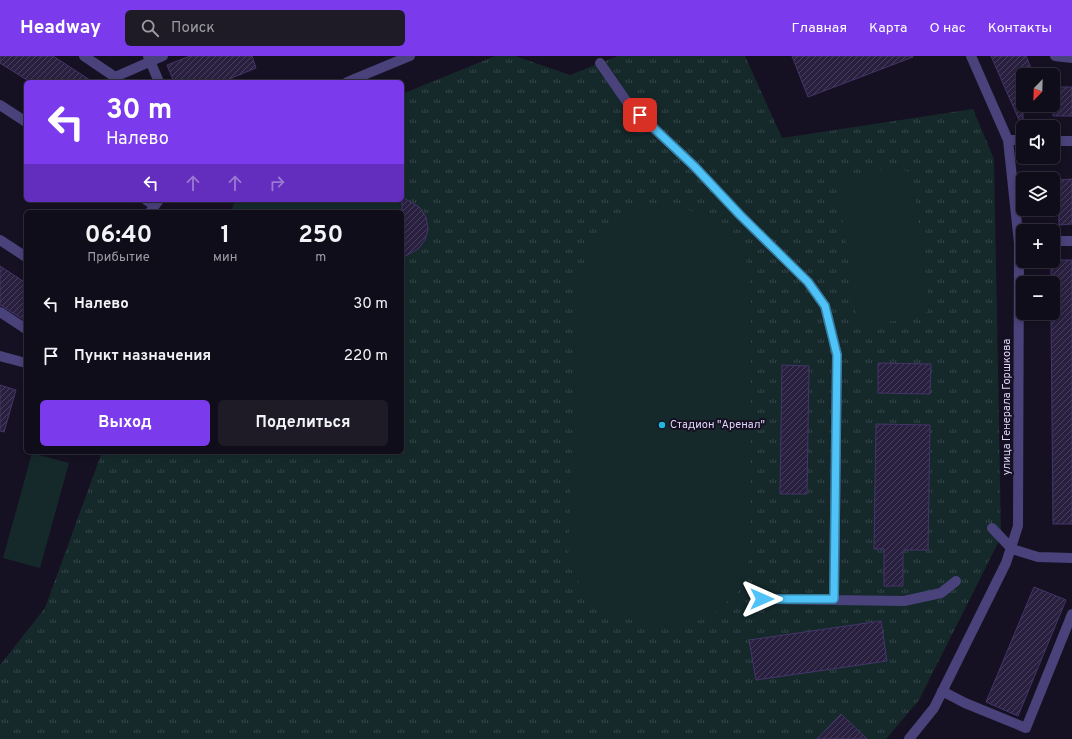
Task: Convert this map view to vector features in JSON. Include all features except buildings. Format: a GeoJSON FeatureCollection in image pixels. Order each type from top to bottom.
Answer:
{"type":"FeatureCollection","features":[{"type":"Feature","properties":{"kind":"street"},"geometry":{"type":"LineString","coordinates":[[84,56],[115,77],[149,59],[163,56]]}},
{"type":"Feature","properties":{"kind":"street"},"geometry":{"type":"LineString","coordinates":[[352,80],[410,56]]}},
{"type":"Feature","properties":{"kind":"street","name":"улица Генерала Горшкова"},"geometry":{"type":"LineString","coordinates":[[971,56],[1008,140],[1019,224]]}},
{"type":"Feature","properties":{"kind":"street"},"geometry":{"type":"LineString","coordinates":[[1055,56],[1072,58]]}},
{"type":"Feature","properties":{"kind":"street"},"geometry":{"type":"LineString","coordinates":[[149,59],[158,80]]}},
{"type":"Feature","properties":{"kind":"street"},"geometry":{"type":"LineString","coordinates":[[600,63],[629,105],[694,166],[740,215],[808,282],[825,306],[837,355],[834,599]]}},
{"type":"Feature","properties":{"kind":"street"},"geometry":{"type":"LineString","coordinates":[[0,105],[24,121]]}},
{"type":"Feature","properties":{"kind":"street"},"geometry":{"type":"LineString","coordinates":[[1008,140],[1016,140]]}},
{"type":"Feature","properties":{"kind":"street"},"geometry":{"type":"LineString","coordinates":[[1060,141],[1072,141]]}},
{"type":"Feature","properties":{"kind":"street"},"geometry":{"type":"LineString","coordinates":[[0,240],[24,255]]}},
{"type":"Feature","properties":{"kind":"street"},"geometry":{"type":"LineString","coordinates":[[1060,242],[1072,241]]}},
{"type":"Feature","properties":{"kind":"street","name":"улица Генерала Горшкова"},"geometry":{"type":"LineString","coordinates":[[909,739],[934,708],[1012,549],[1018,526],[1021,268]]}},
{"type":"Feature","properties":{"kind":"street"},"geometry":{"type":"LineString","coordinates":[[0,312],[24,328]]}},
{"type":"Feature","properties":{"kind":"street"},"geometry":{"type":"LineString","coordinates":[[0,356],[24,362]]}},
{"type":"Feature","properties":{"kind":"street"},"geometry":{"type":"LineString","coordinates":[[992,528],[1012,549],[1038,557],[1072,558]]}},
{"type":"Feature","properties":{"kind":"street"},"geometry":{"type":"LineString","coordinates":[[762,599],[834,599],[904,602],[942,593],[956,581]]}},
{"type":"Feature","properties":{"kind":"street"},"geometry":{"type":"LineString","coordinates":[[942,691],[965,703],[1026,728],[1072,614]]}},
{"type":"Feature","properties":{"kind":"green space"},"geometry":{"type":"Polygon","coordinates":[[[495,56],[515,56],[570,75],[618,56],[745,56],[782,138],[973,109],[994,159],[1001,537],[919,700],[886,739],[0,739],[0,665],[45,608],[101,454],[404,454],[404,210],[232,210],[234,202],[404,202],[404,93],[495,56]]]}},
{"type":"Feature","properties":{"kind":"green space"},"geometry":{"type":"Polygon","coordinates":[[[900,167],[908,172],[914,187],[929,307],[927,312],[920,319],[868,323],[862,322],[856,313],[839,197],[839,188],[843,178],[848,175],[900,167]]]}},
{"type":"Feature","properties":{"kind":"green space","name":"Стадион \"Аренал\""},"geometry":{"type":"Polygon","coordinates":[[[678,206],[711,220],[730,233],[744,252],[748,267],[751,292],[750,558],[738,592],[711,616],[681,626],[648,625],[607,613],[586,594],[568,564],[578,276],[594,242],[614,221],[643,207],[678,206]]]}},
{"type":"Feature","properties":{"kind":"green space"},"geometry":{"type":"Polygon","coordinates":[[[32,454],[69,463],[40,568],[3,558],[32,454]]]}},
{"type":"Feature","properties":{"kind":"place","name":"Стадион \"Аренал\""},"geometry":{"type":"Point","coordinates":[662,425]}},
{"type":"Feature","properties":{"kind":"route"},"geometry":{"type":"LineString","coordinates":[[640,115],[694,166],[740,215],[808,282],[825,306],[837,355],[834,599],[762,599]]}}]}
